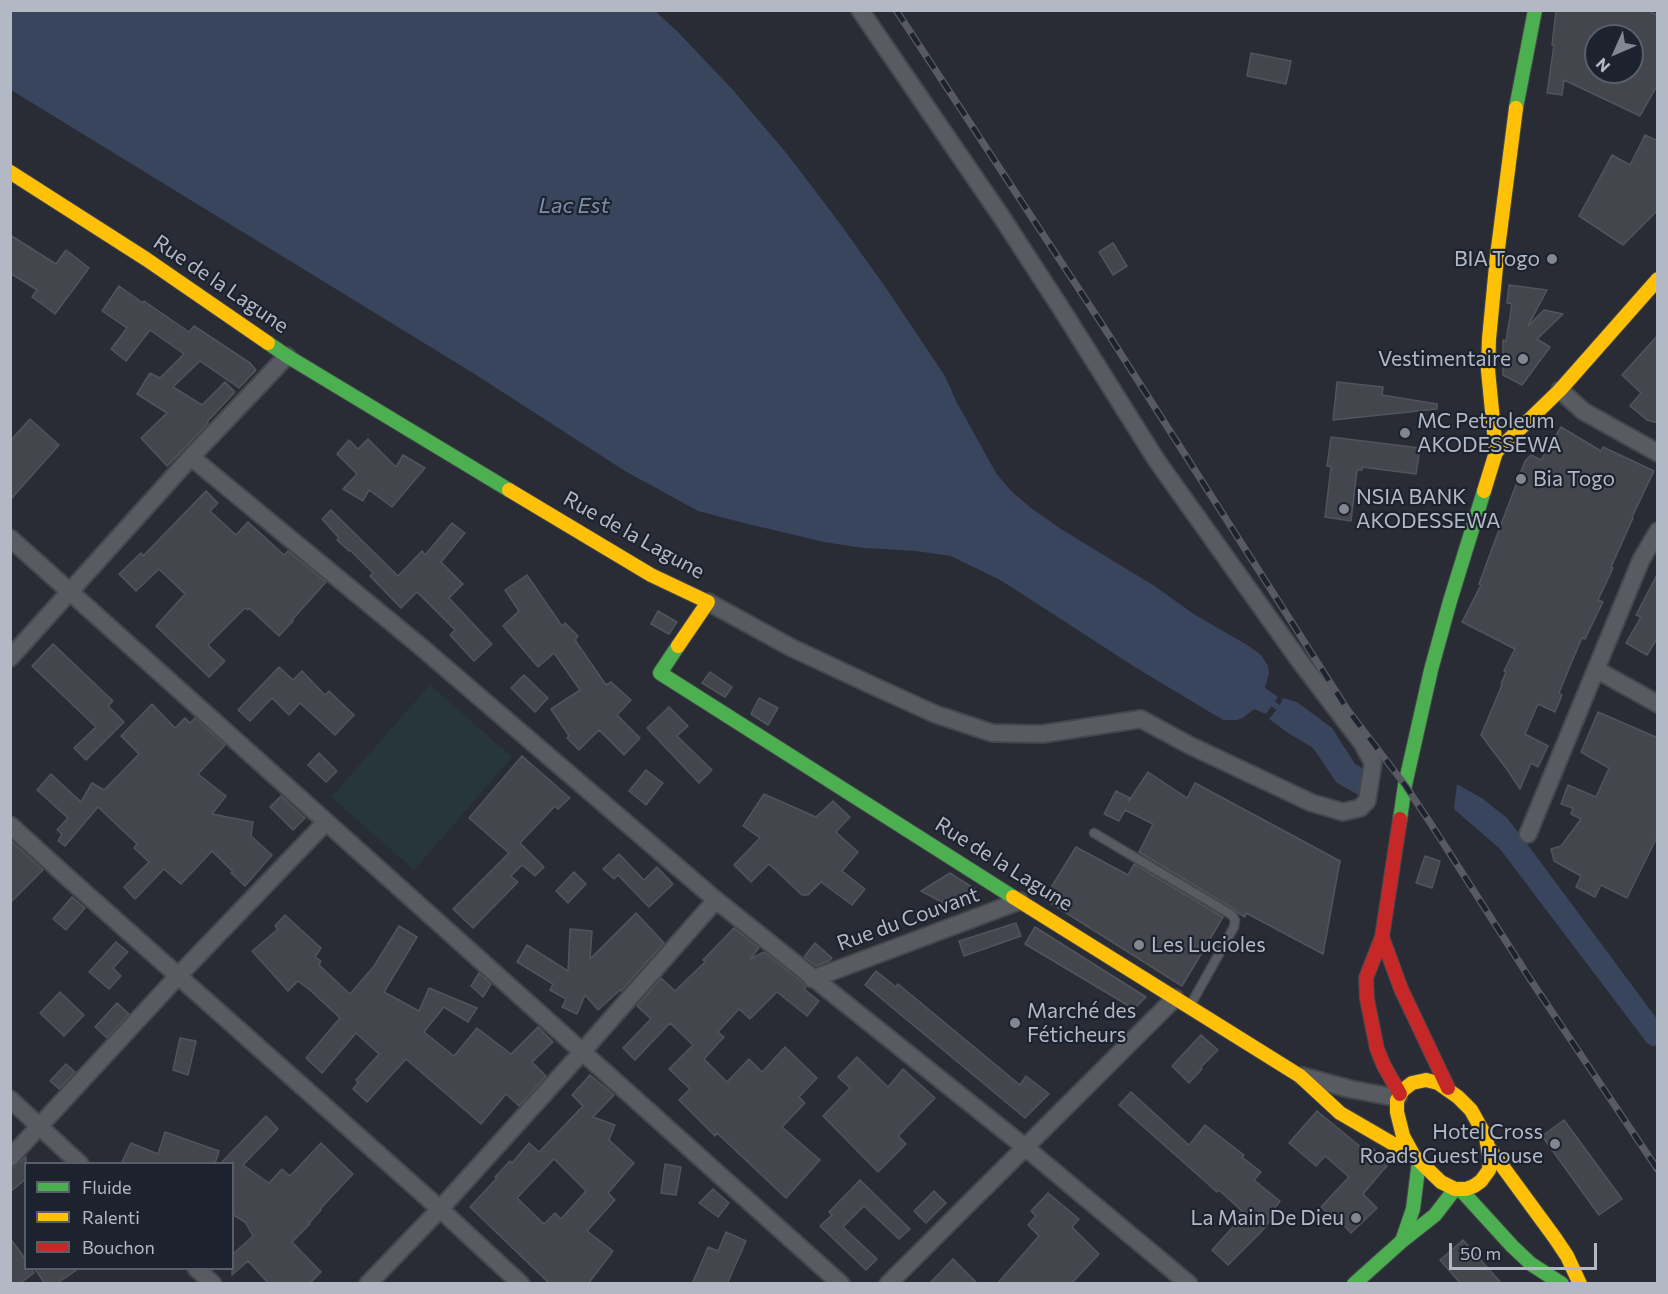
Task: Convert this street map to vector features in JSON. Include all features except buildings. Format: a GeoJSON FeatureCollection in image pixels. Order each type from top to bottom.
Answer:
{"type":"FeatureCollection","features":[{"type":"Feature","properties":{"kind":"main road"},"geometry":{"type":"LineString","coordinates":[[1535,10],[1518,99],[1497,256],[1489,339],[1488,370],[1496,452],[1445,619],[1410,760],[1382,936],[1366,978],[1367,999],[1377,1049],[1399,1096],[1397,1112],[1399,1124],[1408,1145],[1417,1159],[1441,1182],[1457,1189],[1531,1264],[1562,1284]]}},
{"type":"Feature","properties":{"kind":"main road","name":"Rue de la Lagune"},"geometry":{"type":"LineString","coordinates":[[10,172],[146,259],[287,356],[651,574],[708,602],[660,673],[1300,1076],[1340,1113],[1417,1159]]}},
{"type":"Feature","properties":{"kind":"main road"},"geometry":{"type":"LineString","coordinates":[[1496,452],[1560,390],[1658,279]]}},
{"type":"Feature","properties":{"kind":"main road"},"geometry":{"type":"LineString","coordinates":[[1382,936],[1401,989],[1448,1088]]}},
{"type":"Feature","properties":{"kind":"main road"},"geometry":{"type":"LineString","coordinates":[[1399,1096],[1412,1083],[1432,1080],[1448,1088],[1471,1110],[1480,1124],[1489,1148],[1555,1238],[1567,1256],[1580,1284]]}},
{"type":"Feature","properties":{"kind":"main road"},"geometry":{"type":"LineString","coordinates":[[1354,1284],[1435,1215],[1457,1189],[1474,1186],[1485,1175],[1489,1170],[1489,1148]]}},
{"type":"Feature","properties":{"kind":"main road"},"geometry":{"type":"LineString","coordinates":[[1402,1241],[1413,1209],[1417,1159]]}},
{"type":"Feature","properties":{"kind":"street"},"geometry":{"type":"LineString","coordinates":[[708,602],[790,647],[867,683],[935,714],[992,733],[1042,734],[1141,719],[1189,745],[1257,775],[1312,803],[1343,812],[1360,808],[1367,801],[1373,763],[1362,743],[1299,660],[1157,461],[1003,219],[860,10]]}},
{"type":"Feature","properties":{"kind":"street"},"geometry":{"type":"LineString","coordinates":[[10,658],[191,457],[287,356]]}},
{"type":"Feature","properties":{"kind":"street"},"geometry":{"type":"LineString","coordinates":[[1560,390],[1583,411],[1658,453]]}},
{"type":"Feature","properties":{"kind":"street"},"geometry":{"type":"LineString","coordinates":[[191,457],[420,646],[716,900],[1026,1148],[1189,1284]]}},
{"type":"Feature","properties":{"kind":"street"},"geometry":{"type":"LineString","coordinates":[[1528,834],[1641,560],[1658,531]]}},
{"type":"Feature","properties":{"kind":"street"},"geometry":{"type":"LineString","coordinates":[[10,538],[841,1284]]}},
{"type":"Feature","properties":{"kind":"street"},"geometry":{"type":"LineString","coordinates":[[1597,670],[1658,704]]}},
{"type":"Feature","properties":{"kind":"street"},"geometry":{"type":"LineString","coordinates":[[10,1158],[178,976],[326,822]]}},
{"type":"Feature","properties":{"kind":"street"},"geometry":{"type":"LineString","coordinates":[[10,825],[521,1284]]}},
{"type":"Feature","properties":{"kind":"street"},"geometry":{"type":"LineString","coordinates":[[368,1284],[440,1209],[716,900]]}},
{"type":"Feature","properties":{"kind":"street","name":"Rue du Couvant"},"geometry":{"type":"LineString","coordinates":[[812,979],[1020,901]]}},
{"type":"Feature","properties":{"kind":"street"},"geometry":{"type":"LineString","coordinates":[[888,1284],[1026,1148],[1183,1003]]}},
{"type":"Feature","properties":{"kind":"street","name":"Rue de la Lagune"},"geometry":{"type":"LineString","coordinates":[[1300,1076],[1350,1089],[1399,1096]]}},
{"type":"Feature","properties":{"kind":"street"},"geometry":{"type":"LineString","coordinates":[[10,1099],[78,1162]]}},
{"type":"Feature","properties":{"kind":"street"},"geometry":{"type":"LineString","coordinates":[[197,1270],[213,1284]]}},
{"type":"Feature","properties":{"kind":"lane"},"geometry":{"type":"LineString","coordinates":[[1094,833],[1226,911],[1235,920],[1234,927],[1183,1003]]}},
{"type":"Feature","properties":{"kind":"shaded area"},"geometry":{"type":"Polygon","coordinates":[[[430,685],[512,757],[414,870],[331,797],[430,685]]]}},
{"type":"Feature","properties":{"kind":"water","name":"Lac Est"},"geometry":{"type":"Polygon","coordinates":[[[10,11],[655,11],[732,89],[788,155],[841,225],[945,376],[956,401],[996,473],[1011,491],[1061,529],[1261,655],[1268,666],[1269,673],[1265,688],[1278,697],[1266,714],[1254,709],[1243,718],[1223,720],[1138,669],[1002,581],[951,556],[824,542],[698,511],[625,471],[473,373],[11,90],[10,11]]]}},
{"type":"Feature","properties":{"kind":"water"},"geometry":{"type":"Polygon","coordinates":[[[1283,698],[1297,702],[1332,728],[1355,764],[1365,770],[1362,797],[1337,783],[1313,748],[1269,719],[1283,698]]]}},
{"type":"Feature","properties":{"kind":"water"},"geometry":{"type":"Polygon","coordinates":[[[1457,784],[1483,799],[1507,818],[1522,837],[1657,1019],[1657,1044],[1654,1047],[1647,1043],[1500,849],[1454,809],[1457,784]]]}},
{"type":"Feature","properties":{"kind":"waterway"},"geometry":{"type":"LineString","coordinates":[[1273,704],[1285,712]]}},
{"type":"Feature","properties":{"kind":"railway"},"geometry":{"type":"LineString","coordinates":[[896,10],[1105,329],[1347,709],[1405,785],[1532,982],[1658,1170]]}},
{"type":"Feature","properties":{"kind":"traffic: fast"},"geometry":{"type":"LineString","coordinates":[[1516,108],[1535,10]]}},
{"type":"Feature","properties":{"kind":"traffic: fast"},"geometry":{"type":"LineString","coordinates":[[268,343],[509,490]]}},
{"type":"Feature","properties":{"kind":"traffic: fast"},"geometry":{"type":"LineString","coordinates":[[1400,819],[1405,785],[1431,670],[1484,491]]}},
{"type":"Feature","properties":{"kind":"traffic: fast"},"geometry":{"type":"LineString","coordinates":[[678,646],[660,673],[1013,897]]}},
{"type":"Feature","properties":{"kind":"traffic: fast"},"geometry":{"type":"LineString","coordinates":[[1402,1241],[1413,1209],[1419,1161]]}},
{"type":"Feature","properties":{"kind":"traffic: fast"},"geometry":{"type":"LineString","coordinates":[[1354,1284],[1435,1215],[1455,1189]]}},
{"type":"Feature","properties":{"kind":"traffic: fast"},"geometry":{"type":"LineString","coordinates":[[1460,1189],[1531,1264],[1562,1284]]}},
{"type":"Feature","properties":{"kind":"traffic: slow"},"geometry":{"type":"LineString","coordinates":[[1484,491],[1496,452],[1488,370],[1489,339],[1516,108]]}},
{"type":"Feature","properties":{"kind":"traffic: slow"},"geometry":{"type":"LineString","coordinates":[[10,172],[146,259],[268,343]]}},
{"type":"Feature","properties":{"kind":"traffic: slow"},"geometry":{"type":"LineString","coordinates":[[1496,452],[1560,390],[1658,279]]}},
{"type":"Feature","properties":{"kind":"traffic: slow"},"geometry":{"type":"LineString","coordinates":[[509,490],[651,575],[708,602],[678,646]]}},
{"type":"Feature","properties":{"kind":"traffic: slow"},"geometry":{"type":"LineString","coordinates":[[1013,897],[1300,1076],[1340,1113],[1414,1156]]}},
{"type":"Feature","properties":{"kind":"traffic: slow"},"geometry":{"type":"LineString","coordinates":[[1426,1080],[1438,1083],[1458,1097],[1471,1110],[1486,1137],[1490,1160],[1489,1170],[1474,1186],[1455,1189],[1441,1182],[1414,1156],[1403,1136],[1397,1112],[1397,1100],[1403,1090],[1412,1083],[1426,1080]]}},
{"type":"Feature","properties":{"kind":"traffic: slow"},"geometry":{"type":"LineString","coordinates":[[1489,1148],[1555,1238],[1567,1256],[1580,1284]]}},
{"type":"Feature","properties":{"kind":"traffic: jam"},"geometry":{"type":"LineString","coordinates":[[1400,819],[1382,937],[1366,978],[1367,999],[1377,1049],[1400,1094]]}},
{"type":"Feature","properties":{"kind":"traffic: jam"},"geometry":{"type":"LineString","coordinates":[[1382,937],[1401,989],[1448,1088]]}},
{"type":"Feature","properties":{"kind":"place","name":"BIA Togo"},"geometry":{"type":"Point","coordinates":[1552,259]}},
{"type":"Feature","properties":{"kind":"place","name":"Vestimentaire"},"geometry":{"type":"Point","coordinates":[1523,359]}},
{"type":"Feature","properties":{"kind":"place","name":"MC Petroleum AKODESSEWA"},"geometry":{"type":"Point","coordinates":[1405,433]}},
{"type":"Feature","properties":{"kind":"place","name":"Bia Togo"},"geometry":{"type":"Point","coordinates":[1521,479]}},
{"type":"Feature","properties":{"kind":"place","name":"NSIA BANK AKODESSEWA"},"geometry":{"type":"Point","coordinates":[1344,509]}},
{"type":"Feature","properties":{"kind":"place","name":"Les Lucioles"},"geometry":{"type":"Point","coordinates":[1139,945]}},
{"type":"Feature","properties":{"kind":"place","name":"Marché des Féticheurs"},"geometry":{"type":"Point","coordinates":[1015,1023]}},
{"type":"Feature","properties":{"kind":"place","name":"Hotel Cross Roads Guest House"},"geometry":{"type":"Point","coordinates":[1555,1144]}},
{"type":"Feature","properties":{"kind":"place","name":"La Main De Dieu"},"geometry":{"type":"Point","coordinates":[1356,1218]}}]}
